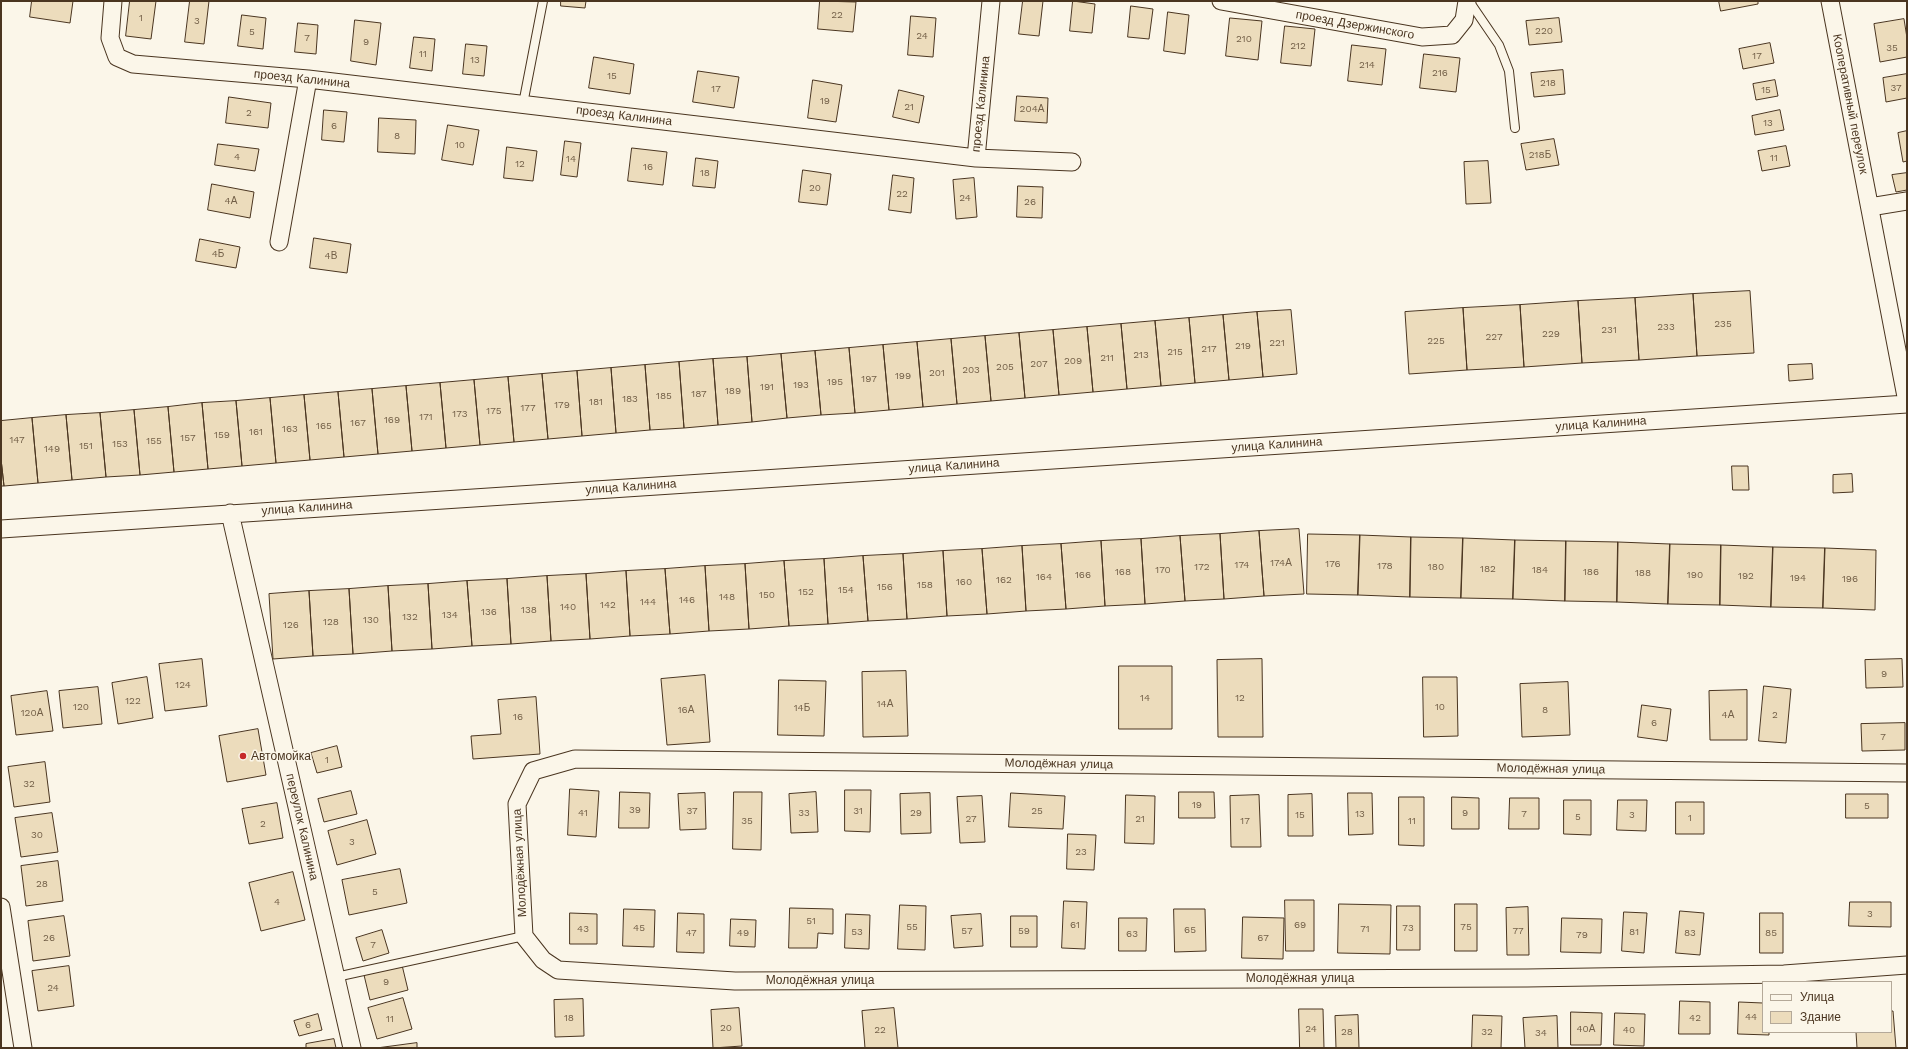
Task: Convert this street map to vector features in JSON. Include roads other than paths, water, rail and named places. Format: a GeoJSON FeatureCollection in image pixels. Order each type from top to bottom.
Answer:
{"type":"FeatureCollection","features":[{"type":"Feature","properties":{"kind":"street","name":"проезд Калинина"},"geometry":{"type":"LineString","coordinates":[[113,1],[110,38],[117,57],[133,64],[308,79],[976,158],[991,1]]}},
{"type":"Feature","properties":{"kind":"street","name":"проезд Дзержинского"},"geometry":{"type":"LineString","coordinates":[[1221,1],[1422,37],[1452,35],[1464,20],[1468,1]]}},
{"type":"Feature","properties":{"kind":"street","name":"Кооперативный переулок"},"geometry":{"type":"LineString","coordinates":[[1830,1],[1907,403]]}},
{"type":"Feature","properties":{"kind":"street"},"geometry":{"type":"LineString","coordinates":[[279,242],[308,79]]}},
{"type":"Feature","properties":{"kind":"street"},"geometry":{"type":"LineString","coordinates":[[976,158],[1072,162]]}},
{"type":"Feature","properties":{"kind":"street"},"geometry":{"type":"LineString","coordinates":[[1870,207],[1907,201]]}},
{"type":"Feature","properties":{"kind":"street","name":"улица Калинина"},"geometry":{"type":"LineString","coordinates":[[1,530],[230,513],[1907,403]]}},
{"type":"Feature","properties":{"kind":"street","name":"переулок Калинина"},"geometry":{"type":"LineString","coordinates":[[230,513],[352,1048]]}},
{"type":"Feature","properties":{"kind":"street","name":"Молодёжная улица"},"geometry":{"type":"LineString","coordinates":[[1907,773],[575,760],[533,770],[517,804],[524,936],[543,960],[558,970],[735,981],[1551,977],[1784,974],[1907,965]]}},
{"type":"Feature","properties":{"kind":"street"},"geometry":{"type":"LineString","coordinates":[[1,907],[6,981],[23,1048]]}},
{"type":"Feature","properties":{"kind":"lane"},"geometry":{"type":"LineString","coordinates":[[523,104],[543,1]]}},
{"type":"Feature","properties":{"kind":"lane"},"geometry":{"type":"LineString","coordinates":[[1468,1],[1499,45],[1509,71],[1515,128]]}},
{"type":"Feature","properties":{"kind":"lane"},"geometry":{"type":"LineString","coordinates":[[336,977],[524,936]]}},
{"type":"Feature","properties":{"kind":"place","name":"Автомойка"},"geometry":{"type":"Point","coordinates":[243,756]}}]}
